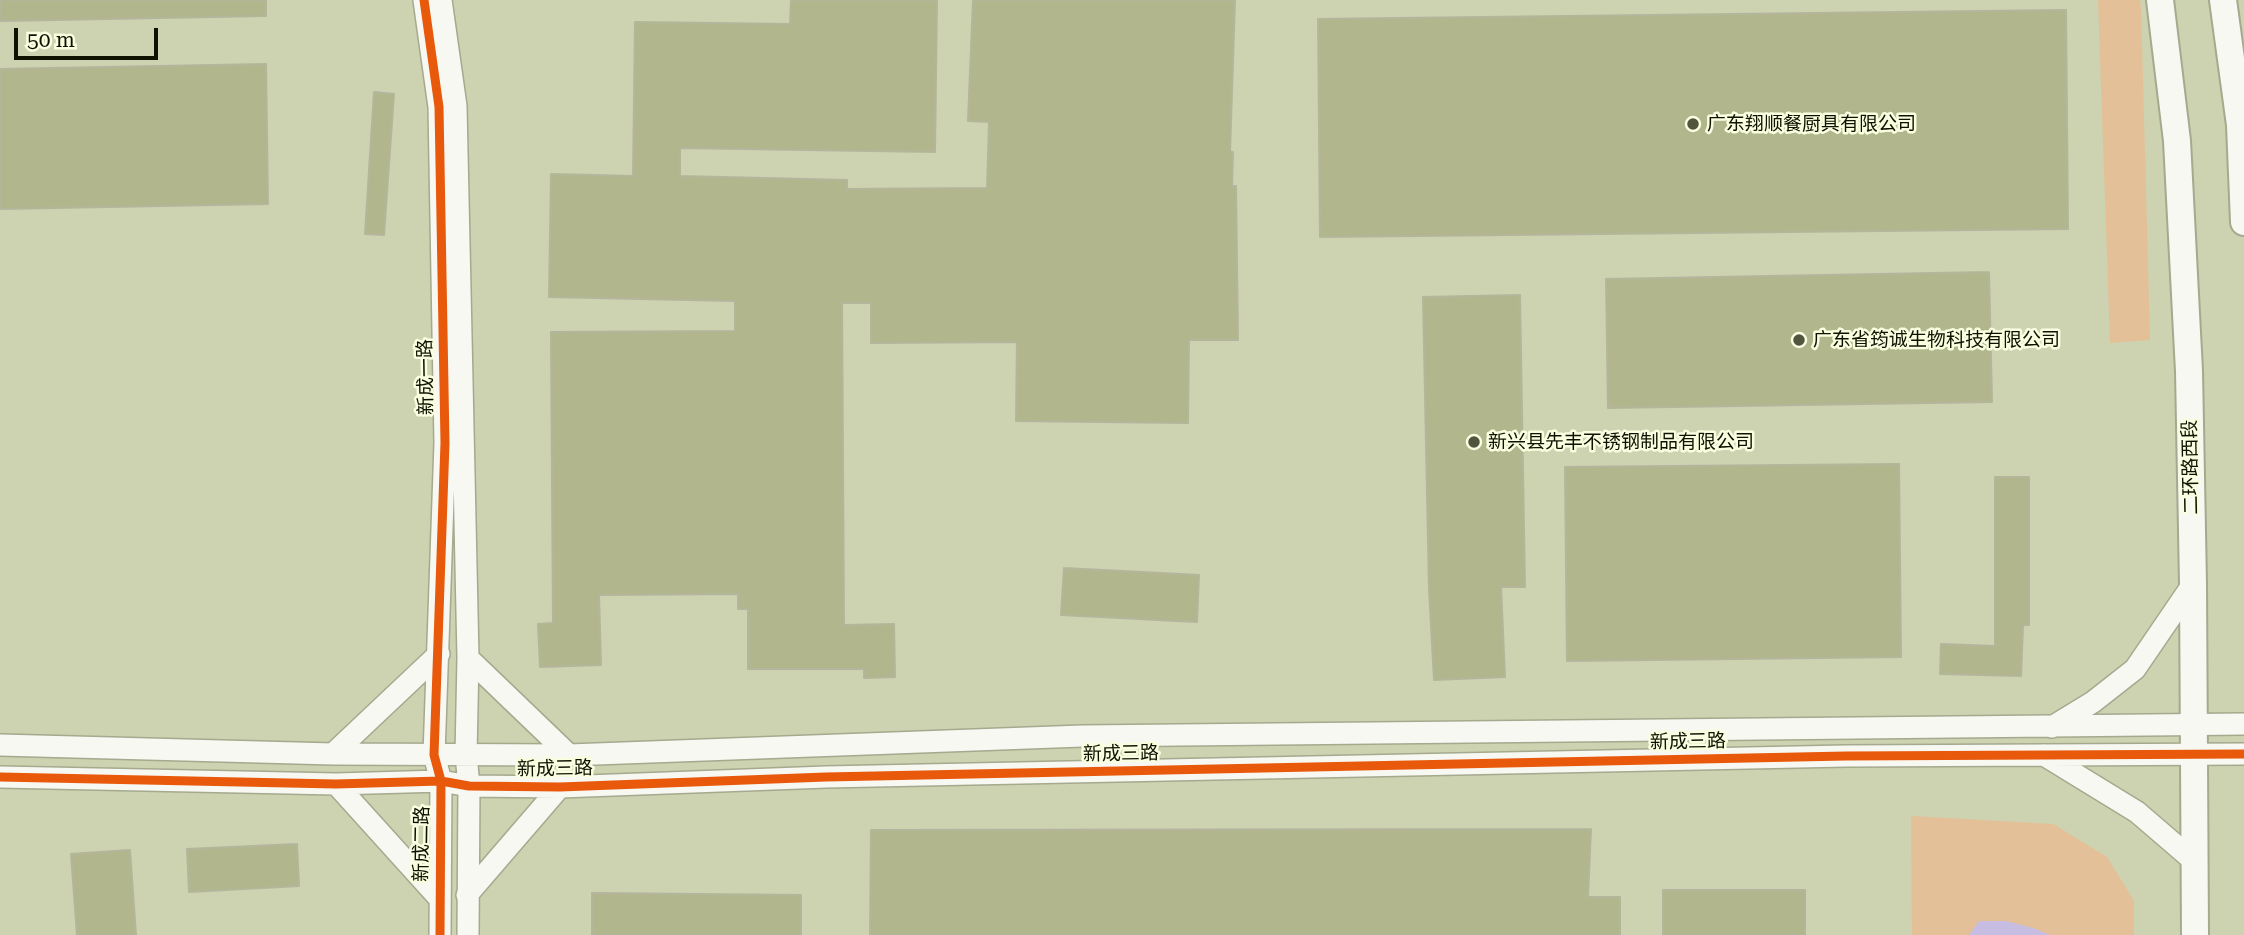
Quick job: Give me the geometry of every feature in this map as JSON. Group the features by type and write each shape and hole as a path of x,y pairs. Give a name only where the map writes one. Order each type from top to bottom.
{"main road":[{"name":"二环路西段","path":"2160,0 2177,141 2189,371 2193,584 2194,935"},
{"path":"2223,0 2240,125 2244,222"}],"street":[{"name":"新成一路","path":"424,0 439,107 445,443 434,755"},
{"name":"新成一路","path":"441,0 456,106 468,658 466,755"},
{"path":"2051,728 2093,702 2135,669 2193,584"},
{"path":"333,754 439,654"},
{"path":"468,658 569,755"},
{"name":"新成三路","path":"0,745 333,754 569,755 1082,736 2244,724"},
{"path":"2042,754 2137,812 2194,861"},
{"name":"新成三路","path":"0,777 336,784 441,781 469,786 560,788 840,777 2042,754 2244,754"},
{"name":"新成二路","path":"434,755 441,781 440,935"},
{"path":"466,755 469,786 468,935"},
{"path":"336,784 439,898"},
{"path":"467,895 560,788"}],"shaded area":[{"path":"2098,0 2140,0 2150,340 2110,343"},
{"path":"1911,816 2053,824 2107,857 2134,901 2134,935 1912,935"},
{"path":"1979,921 2006,921 2050,935 1969,935"}],"building":[{"path":"0,0 266,0 266,16 0,21"},
{"path":"791,0 937,0 935,152 680,148 680,176 847,180 847,189 987,188 989,122 968,121 973,0 1235,0 1230,152 1233,152 1232,186 1236,186 1238,340 1189,340 1188,423 1016,421 1017,342 871,343 871,303 842,303 844,625 894,624 895,677 864,678 864,669 748,669 748,609 738,609 738,594 599,595 601,665 540,667 538,624 553,623 551,332 735,331 735,301 549,297 551,174 633,176 635,22 790,24"},
{"name":"广东翔顺餐厨具有限公司","path":"2066,10 2068,229 1320,237 1318,19"},
{"path":"266,64 268,204 0,209 0,69"},
{"path":"374,92 394,94 384,235 365,234"},
{"name":"广东省筠诚生物科技有限公司","path":"1989,272 1992,402 1608,408 1606,279"},
{"name":"新兴县先丰不锈钢制品有限公司","path":"1520,295 1525,587 1501,587 1505,677 1434,680 1429,589 1423,297"},
{"path":"1899,464 1901,657 1567,661 1565,467"},
{"path":"1995,477 2029,477 2029,625 2023,625 2021,676 1940,674 1941,644 1995,646"},
{"path":"1064,568 1199,575 1197,622 1061,615"},
{"path":"1591,829 1588,897 1620,897 1620,935 870,935 871,830"},
{"path":"297,844 299,886 189,892 187,849"},
{"path":"130,850 136,935 77,935 71,854"},
{"path":"1663,890 1805,890 1805,935 1663,935"},
{"path":"592,893 801,895 801,935 592,935"}],"cycle path":[{"path":"424,0 439,107 445,443 434,755 441,781 440,935"},
{"path":"0,777 336,784 441,781 469,786 560,787 826,777 1846,756 2244,754"}],"place":[{"name":"广东翔顺餐厨具有限公司","path":"1693,124"},
{"name":"广东省筠诚生物科技有限公司","path":"1799,340"},
{"name":"新兴县先丰不锈钢制品有限公司","path":"1474,442"}]}
